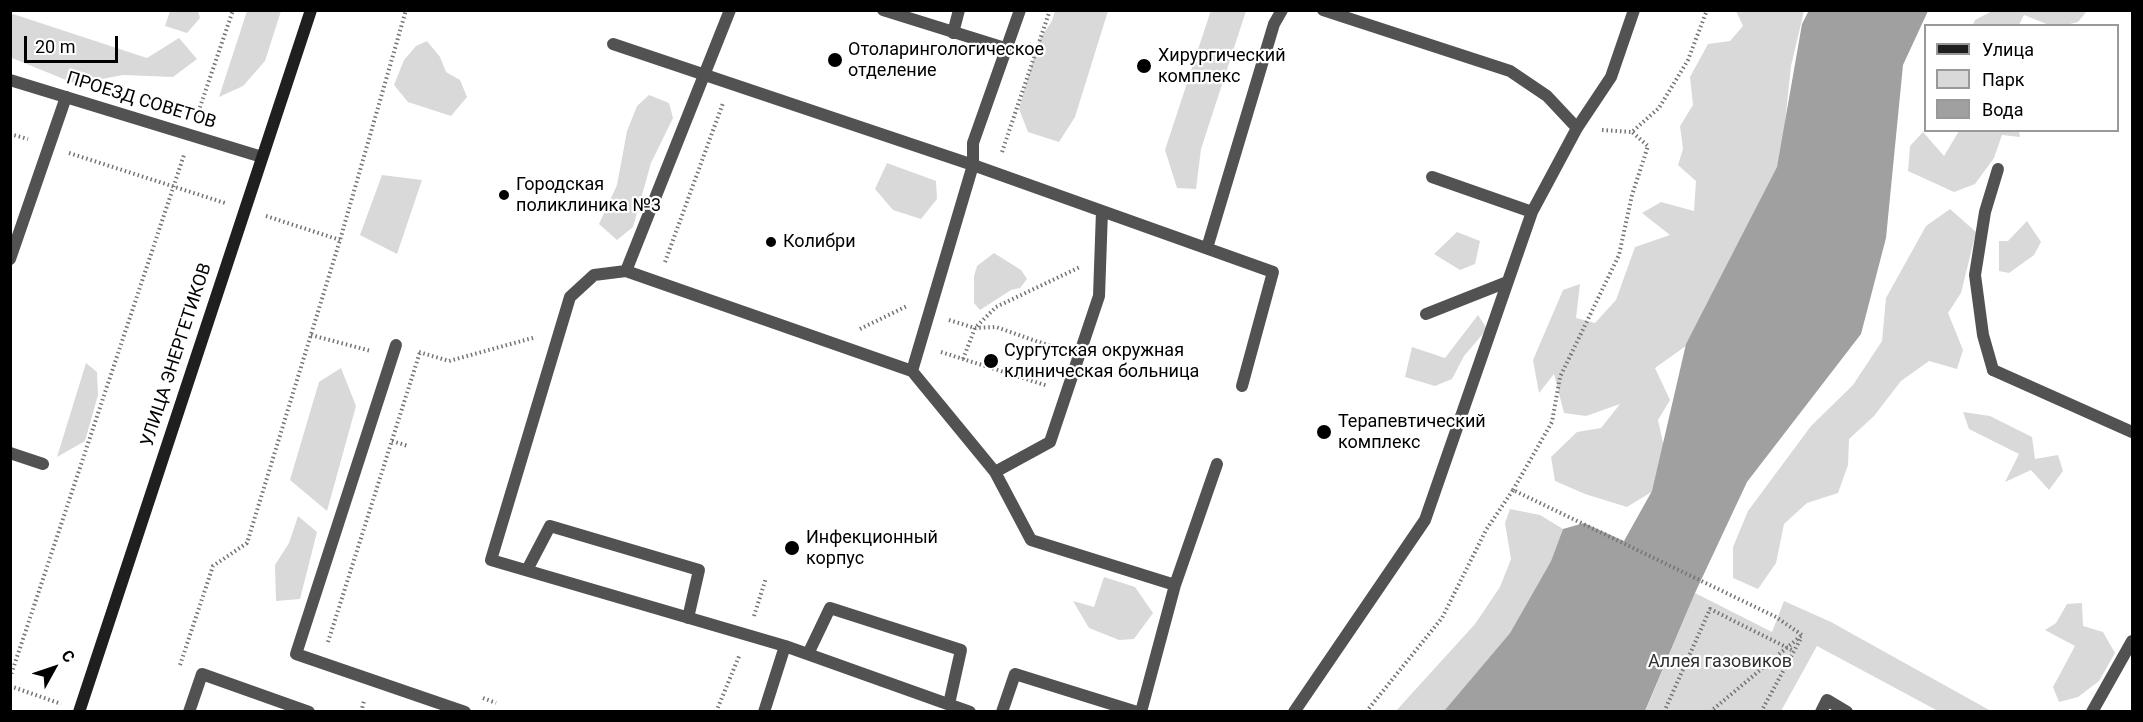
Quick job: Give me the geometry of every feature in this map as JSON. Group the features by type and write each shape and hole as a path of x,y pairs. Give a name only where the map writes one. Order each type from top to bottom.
{"main road":[{"name":"УЛИЦА ЭНЕРГЕТИКОВ","path":"79,711 311,10"}],"street":[{"path":"626,271 730,10"},
{"path":"883,10 1008,49"},
{"path":"953,33 959,10"},
{"path":"912,371 973,165 973,143 1020,10"},
{"path":"1207,248 1274,24 1282,10"},
{"path":"1323,10 1510,71 1547,96 1577,128"},
{"path":"1294,711 1425,520 1532,212 1577,128 1611,77 1634,10"},
{"path":"613,44 704,77 995,172 1274,272 1242,386"},
{"name":"ПРОЕЗД СОВЕТОВ","path":"10,80 262,157"},
{"path":"10,260 66,97"},
{"path":"1998,169 1985,212 1975,275 1983,335 1993,370 2133,432"},
{"path":"1432,177 1532,212"},
{"path":"995,472 1050,442 1100,296 1102,211"},
{"path":"970,711 785,646 491,560 570,297 594,275 626,271 912,371 995,472 1031,540 1175,585"},
{"path":"1426,314 1507,282"},
{"path":"396,345 296,654 465,711"},
{"path":"10,453 43,465"},
{"path":"1141,711 1175,585 1217,464"},
{"path":"526,570 550,526 562,529 699,570 688,618"},
{"path":"808,654 830,608 961,650 949,704"},
{"path":"2092,711 2133,641"},
{"path":"764,711 785,646"},
{"path":"189,711 202,674 309,711"},
{"path":"1002,711 1015,674 1137,711"},
{"path":"1821,711 1827,700 1847,711"}],"path":[{"path":"10,678 233,10"},
{"path":"179,667 213,566 247,543 340,240 406,10"},
{"path":"995,172 1050,10"},
{"path":"1632,132 1659,108 1688,60 1707,10"},
{"path":"662,284 663,268 730,85"},
{"path":"1366,711 1442,618 1486,530 1513,490 1552,422 1560,377 1620,255 1632,195 1648,146 1632,132 1577,128"},
{"path":"10,134 340,240"},
{"path":"963,358 975,328 996,307 1101,257"},
{"path":"853,332 908,306 975,328 996,327 1080,356"},
{"path":"311,335 381,354 396,345 449,361 561,330"},
{"path":"920,346 1067,392"},
{"path":"338,648 328,645 420,352"},
{"path":"392,441 408,446"},
{"path":"1513,490 1776,617 1802,635"},
{"path":"1664,711 1710,609 1794,651"},
{"path":"1710,711 1802,635"},
{"path":"1761,711 1802,635"},
{"path":"10,686 79,711"},
{"path":"475,696 496,703"}],"green space":[{"path":"1211,10 1246,11 1201,149 1196,189 1177,188 1165,150"},
{"path":"2087,10 2078,22 2070,24 2046,24 2024,15 2020,24 1973,24 1975,20 1992,11"},
{"path":"170,11 198,11 200,18 187,33 165,26"},
{"path":"247,11 281,11 265,61 243,86 219,97"},
{"path":"1055,11 1108,11 1075,117 1059,142 1028,132 1019,109 1038,42 1052,21"},
{"path":"1736,11 1804,11 1791,66 1781,160 1759,203 1722,290 1697,338 1655,368 1670,400 1658,420 1665,452 1653,491 1627,507 1585,494 1555,481 1551,457 1577,432 1601,428 1620,404 1586,416 1564,413 1554,374 1539,393 1533,360 1563,290 1580,284 1576,318 1595,323 1616,300 1635,247 1670,235 1642,213 1661,202 1694,211 1696,181 1678,165 1683,149 1680,126 1693,105 1690,77 1708,44 1730,41 1743,26"},
{"path":"10,13 147,58 179,38 197,59 173,77 123,75 76,84 12,58"},
{"path":"427,41 440,57 446,72 460,80 467,97 451,116 408,102 394,85 404,60 416,46"},
{"path":"649,95 669,103 673,118 651,163 633,227 617,240 599,224 617,185 627,131 637,106"},
{"path":"1923,132 1944,156 1958,132 2019,132 2020,137 2002,135 1994,158 1975,184 1954,192 1908,171 1910,146"},
{"path":"887,163 936,181 937,199 921,219 893,210 875,189"},
{"path":"382,175 422,180 397,254 360,235"},
{"path":"1950,209 1976,232 1961,293 1948,313 1963,350 1957,369 1929,361 1901,381 1874,416 1849,439 1848,465 1838,493 1807,503 1784,524 1776,563 1758,589 1733,578 1733,547 1748,511 1811,426 1853,385 1882,341 1886,298 1926,226"},
{"path":"2027,221 2041,242 2034,255 2009,273 1999,271 1999,241 2008,241"},
{"path":"1457,232 1480,241 1475,264 1460,270 1434,254"},
{"path":"994,253 1021,270 1027,279 1020,288 1011,290 980,310 974,303 974,276 977,266"},
{"path":"1478,315 1487,329 1464,356 1452,379 1435,386 1405,377 1412,347 1445,358"},
{"path":"86,363 97,372 98,395 85,441 57,457"},
{"path":"341,368 356,406 327,511 290,480 319,382"},
{"path":"1963,412 1990,416 2032,437 2035,459 2058,455 2063,471 2049,490 2031,470 2005,482 2019,454 1969,429"},
{"path":"1510,509 1540,515 1563,529 1551,561 1510,633 1444,711 1395,712 1475,624 1500,587 1511,559 1505,523"},
{"path":"298,516 317,532 300,599 276,601 275,565 289,543"},
{"path":"1104,577 1135,587 1153,613 1134,639 1119,640 1089,628 1073,601 1094,607"},
{"name":"Аллея газовиков","path":"1695,593 1772,632 1784,601 1831,622 1991,711 1938,711 1817,646 1781,711 1645,712"},
{"path":"2082,603 2083,626 2103,632 2115,653 2099,681 2078,697 2059,702 2053,687 2075,646 2045,630 2056,623 2067,604"}],"water":[{"path":"1809,10 1928,11 1903,65 1886,238 1861,334 1747,482 1695,593 1645,711 1444,711 1510,633 1551,561 1563,529 1584,523 1624,541 1652,491 1686,344 1777,167 1802,24"}],"place":[{"name":"Отоларингологическое отделение","path":"835,60"},
{"name":"Хирургический комплекс","path":"1144,66"},
{"name":"Городская поликлиника №3","path":"504,195"},
{"name":"Колибри","path":"771,242"},
{"name":"Сургутская окружная клиническая больница","path":"991,361"},
{"name":"Терапевтический комплекс","path":"1324,432"},
{"name":"Инфекционный корпус","path":"792,548"}]}
